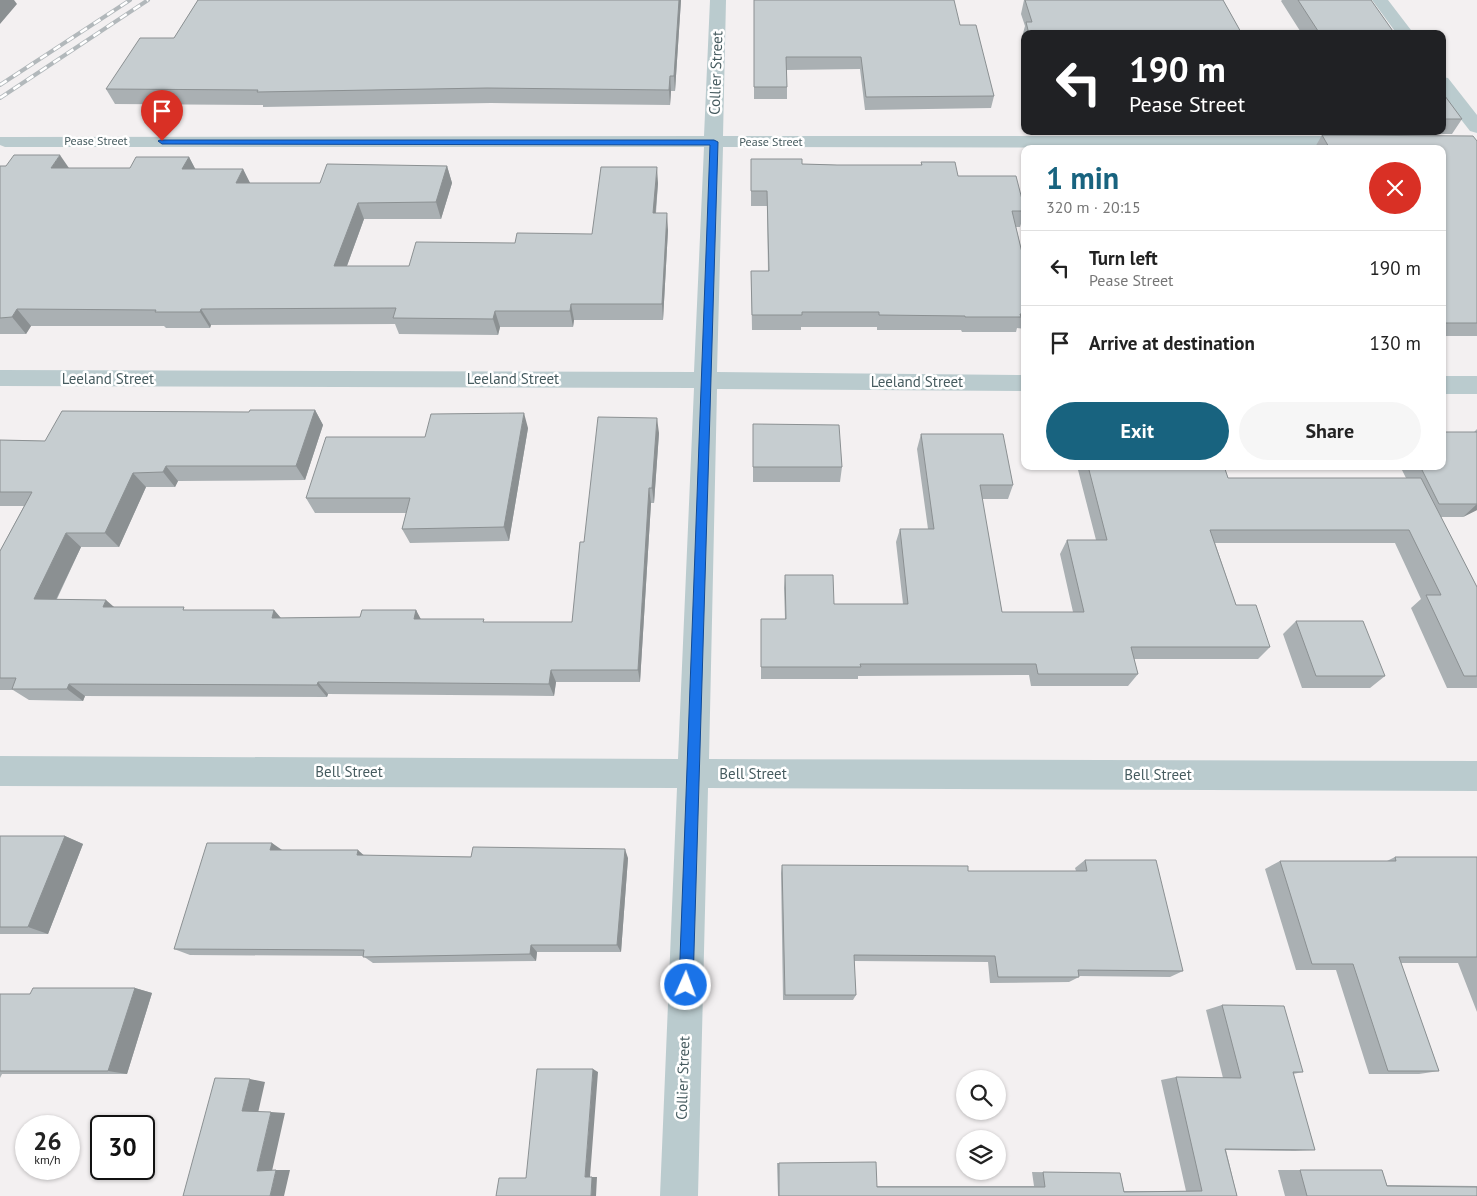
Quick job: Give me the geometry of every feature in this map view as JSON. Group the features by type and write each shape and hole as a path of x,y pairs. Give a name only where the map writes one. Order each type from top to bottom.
{"street":[{"name":"Collier Street","path":"679,1196 718,0"},
{"path":"1380,0 1403,30"},
{"path":"1446,89 1474,137"},
{"name":"Pease Street","path":"5,141 1378,142"},
{"name":"Leeland Street","path":"0,378 1021,383"},
{"path":"1446,385 1477,385"},
{"name":"Bell Street","path":"0,771 1477,776"}],"building":[{"path":"198,0 679,0 674,76 670,76 669,90 487,88 257,92 258,90 106,89 140,38 174,38"},
{"path":"754,0 954,0 960,25 976,25 994,96 866,97 861,57 786,57 787,87 754,87"},
{"path":"1025,0 1223,0 1240,30 1028,30 1026,22 1032,22"},
{"path":"1298,0 1371,0 1392,30 1317,30"},
{"path":"1446,97 1462,119 1446,119"},
{"path":"1322,135 1473,136 1477,141 1477,323 1446,323 1446,145 1328,145"},
{"path":"14,155 60,155 51,168 130,168 136,157 189,157 182,169 243,169 236,183 320,183 327,164 447,166 436,202 358,203 334,266 409,266 416,242 515,243 517,233 592,234 601,167 657,167 653,213 667,213 662,304 571,304 570,311 495,311 493,319 393,318 396,308 201,309 200,312 17,309 12,317 0,318 0,166 6,166"},
{"path":"751,159 802,159 802,164 837,165 922,165 921,162 955,162 958,176 1016,176 1021,195 1021,211 1012,211 1021,248 1021,317 879,315 879,312 802,312 802,315 752,315 751,271 769,271 767,191 751,191"},
{"path":"250,410 315,410 296,466 166,466 163,472 133,473 105,533 66,533 34,599 106,600 103,607 184,607 183,610 274,610 272,618 360,617 362,610 416,610 414,619 484,619 483,622 572,622 580,542 584,542 598,417 657,418 652,488 649,488 638,670 551,670 549,684 318,682 317,685 69,684 67,689 12,689 16,678 0,678 0,551 32,492 0,492 0,440 45,441 62,411 249,412"},
{"path":"524,413 504,527 402,529 410,498 306,498 326,437 425,437 431,414"},
{"path":"753,424 839,425 842,467 753,467"},
{"path":"1446,432 1477,432 1477,504 1439,504 1422,470 1446,470"},
{"path":"921,434 1003,434 1013,485 980,485 1002,612 1084,612 1067,540 1107,540 1089,470 1225,470 1228,478 1421,478 1477,587 1477,676 1464,676 1426,595 1441,595 1409,530 1210,530 1236,605 1256,605 1270,647 1131,647 1138,674 1038,674 1036,664 860,664 861,667 761,667 761,619 786,619 785,575 833,575 834,604 908,604 900,529 934,529"},
{"path":"1296,621 1363,621 1385,676 1316,676"},
{"path":"0,836 65,836 28,927 0,927"},
{"path":"207,843 272,843 270,850 358,850 357,855 471,857 473,847 625,849 617,945 531,945 530,954 363,957 364,950 174,949"},
{"path":"1395,857 1477,857 1477,957 1399,957 1439,1071 1388,1071 1353,964 1312,964 1280,861 1396,861"},
{"path":"1085,860 1156,860 1183,971 1078,970 1079,977 998,977 995,956 854,955 856,995 785,995 782,865 968,866 968,871 1087,871"},
{"path":"33,988 135,988 108,1071 0,1071 0,994 30,994"},
{"path":"1222,1005 1284,1006 1303,1072 1293,1072 1315,1150 1225,1149 1237,1196 779,1196 779,1163 876,1162 877,1187 1045,1187 1043,1172 1120,1173 1124,1192 1202,1191 1176,1077 1241,1078"},
{"path":"537,1069 593,1069 585,1177 592,1177 591,1196 496,1196 499,1178 526,1178"},
{"path":"215,1078 250,1079 242,1111 271,1112 257,1171 276,1170 270,1196 183,1196"},
{"path":"1300,1170 1382,1170 1387,1186 1477,1187 1477,1196 1307,1196"}],"railway":[{"path":"0,85 130,0"},
{"path":"0,98 148,0"}],"route":[{"path":"162,141 714,142 686,985"}]}
